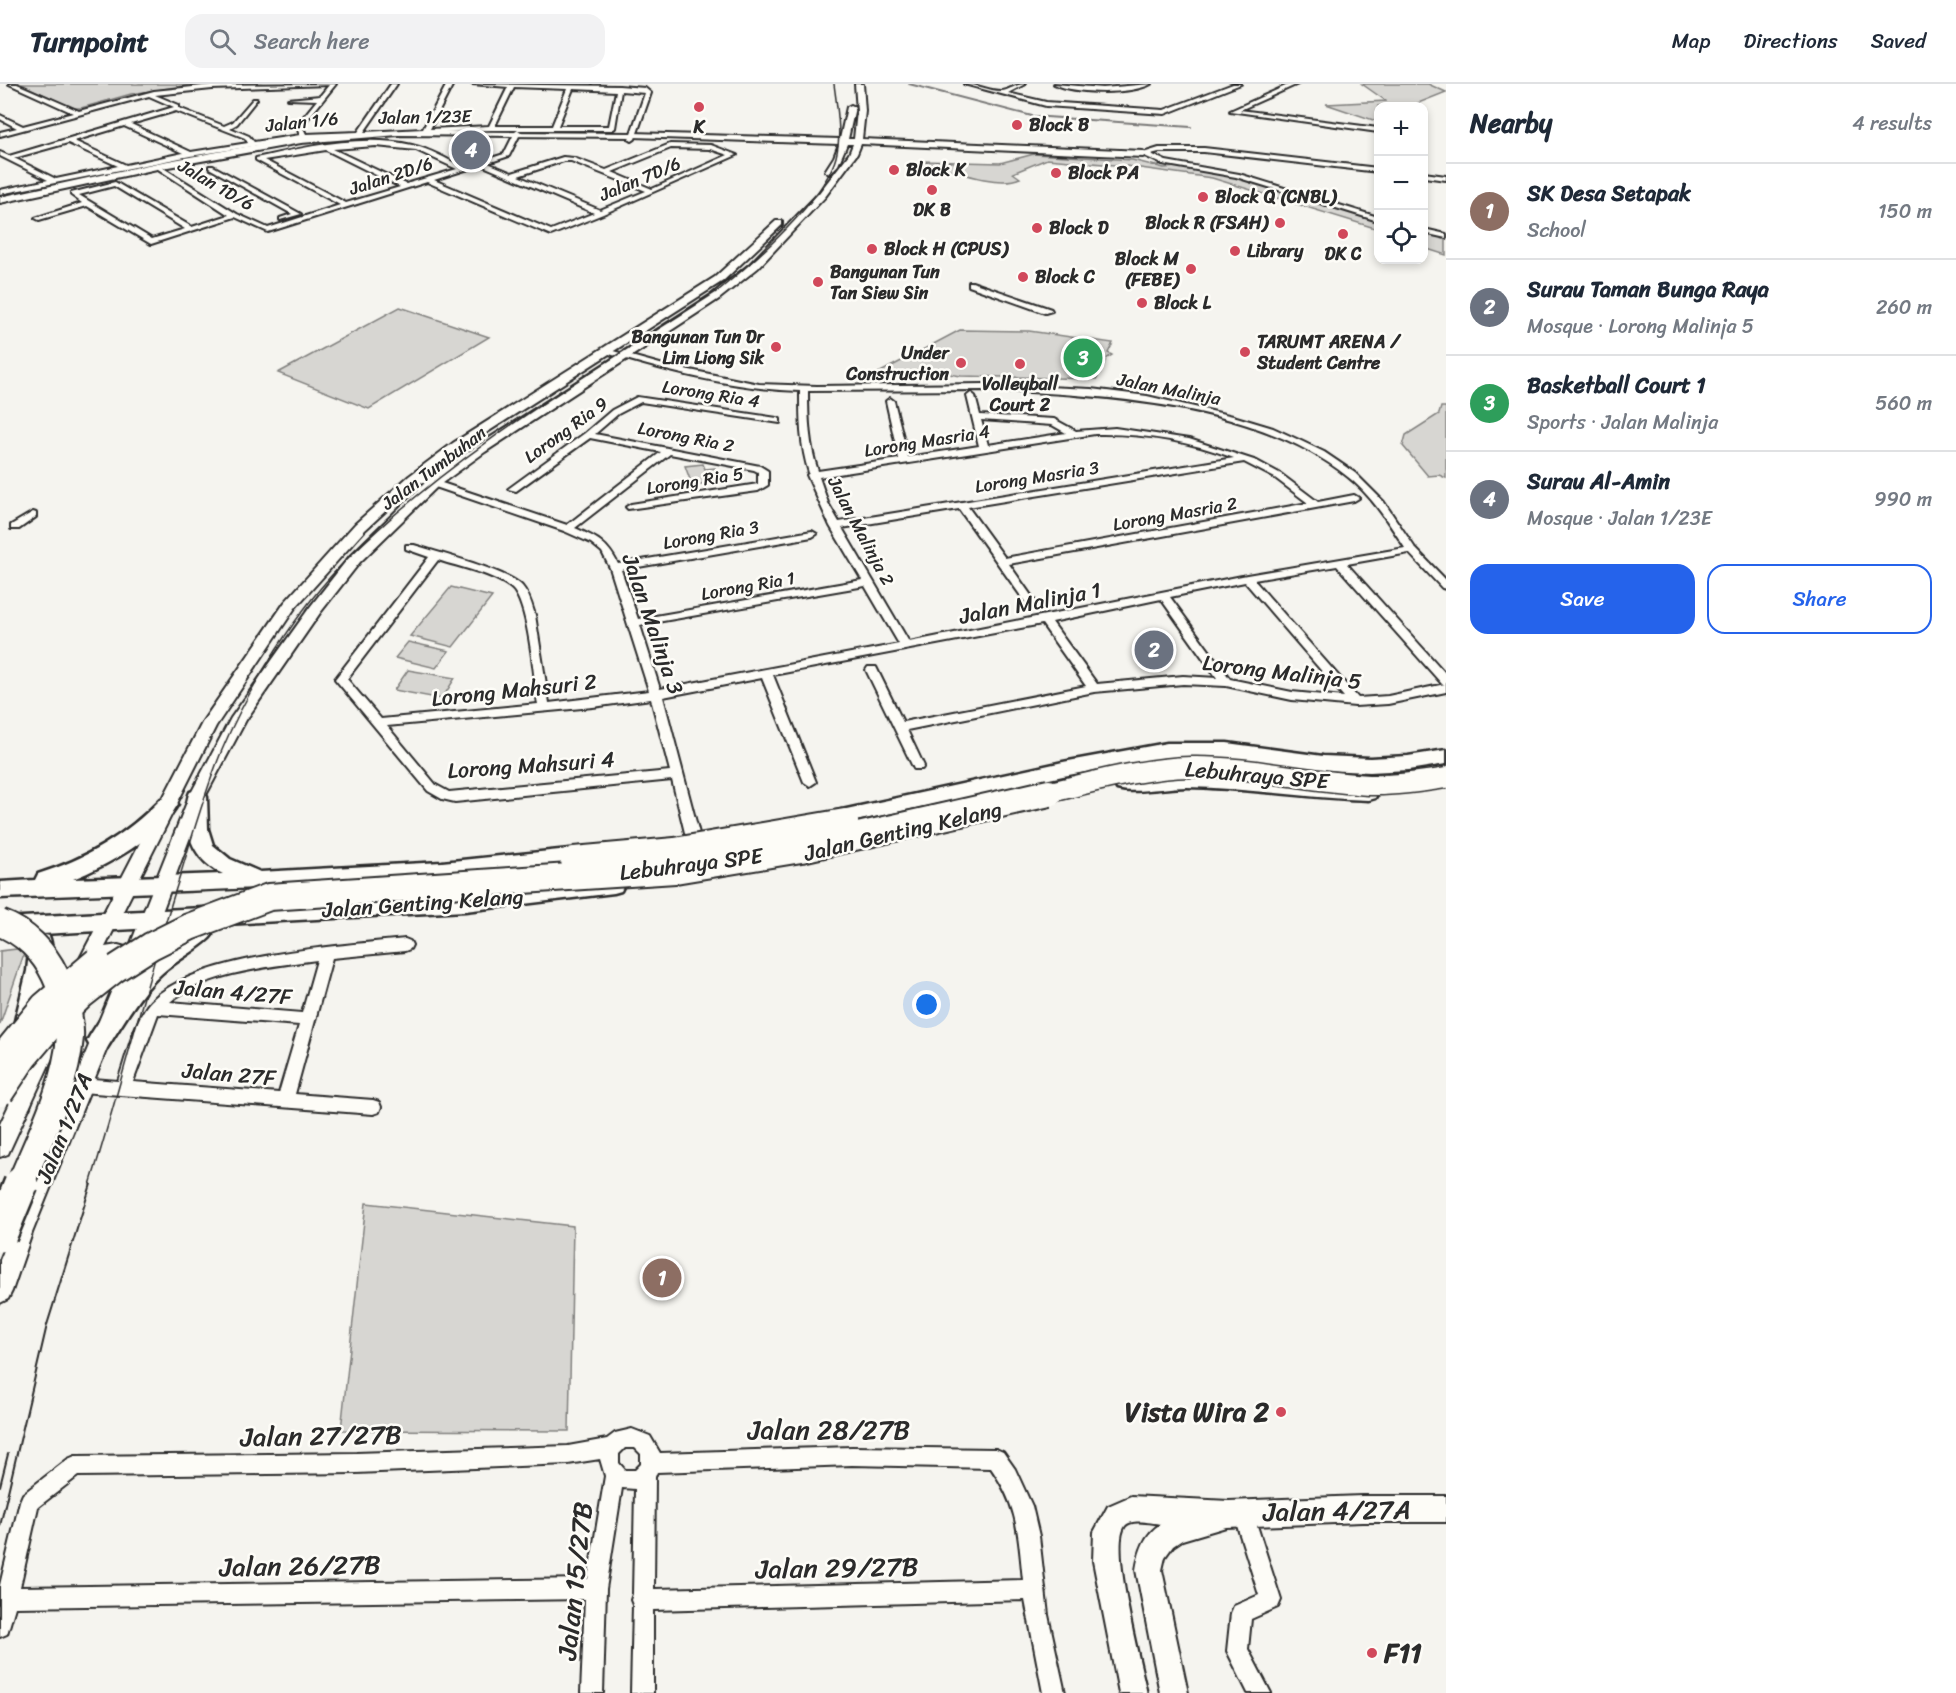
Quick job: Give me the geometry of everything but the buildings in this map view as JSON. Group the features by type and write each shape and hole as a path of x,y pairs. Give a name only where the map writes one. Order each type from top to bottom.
{"highway":[{"name":"Lebuhraya SPE","path":"0,1060 17,1036 58,992 94,963 136,935 193,905 249,887 407,876 687,849 878,816 1138,756 1219,755 1317,766 1363,768 1404,768 1446,759"},
{"name":"Lebuhraya SPE","path":"10,1097 44,1033 81,995 111,970 186,926 226,909 269,897 675,870 801,849 1148,770 1191,767 1240,769 1369,784 1417,783 1446,778"},
{"path":"0,925 13,928 46,956 65,995 70,1036 59,1088 0,1235"}],"main road":[{"path":"816,184 835,164 842,144 852,105 850,84"},
{"path":"855,148 862,106 859,84"},
{"path":"799,141 828,137 845,130"},
{"path":"858,133 880,146 1145,154"},
{"name":"Jalan 1/23E","path":"0,200 160,169 336,143 517,135 799,141 842,144 855,148 880,146"},
{"name":"Jalan 1/23E","path":"632,137 811,146 842,144"},
{"path":"811,146 829,151 835,164"},
{"name":"Jalan Tumbuhan","path":"163,883 197,797 224,742 270,672 315,610 364,550 433,483 456,466 715,297 754,266 822,195 855,148"},
{"name":"Jalan 1/23E","path":"0,205 160,169"},
{"name":"Jalan Tumbuhan","path":"126,885 191,757 236,684 290,605 366,520 415,477 457,446 719,279 807,194"},
{"path":"634,334 629,341 634,345 650,340"},
{"path":"589,363 607,362 606,369"},
{"path":"427,469 430,474 434,475 456,466"},
{"path":"366,520 387,509 392,509 397,516"},
{"path":"336,554 340,560 345,561 364,550"},
{"name":"Jalan Genting Kelang","path":"6,890 270,881 552,860 747,835 819,822 1140,754 1194,748 1354,765 1398,764 1446,759"},
{"path":"1219,750 1203,756 1202,766 1207,772 1225,781"},
{"name":"Jalan Genting Kelang","path":"0,925 27,926 465,903 684,877 833,848 1079,791 1153,780 1184,778 1352,793 1392,792 1446,785"},
{"path":"197,797 197,835 210,856 232,870 270,881"},
{"path":"6,890 64,874 105,857 136,835 168,804"},
{"name":"Jalan 1/27A","path":"0,1291 21,1233 150,920 163,883"},
{"path":"10,1097 84,970 126,885"},
{"path":"99,1041 137,984 158,960 207,932 264,914"},
{"path":"0,1147 10,1097 19,1074 26,1022 38,971 41,942 27,926"},
{"path":"84,970 102,955 116,952 124,954 130,967"},
{"name":"Jalan 4/27A","path":"1133,1693 1106,1561 1107,1533 1117,1515 1131,1509 1236,1514 1446,1509"},
{"name":"Jalan 4/27A","path":"1174,1693 1149,1570 1150,1555 1163,1535 1236,1514"}],"street":[{"path":"12,84 78,112"},
{"path":"0,135 149,94 212,87 327,84"},
{"path":"304,136 299,127 333,84"},
{"path":"361,132 394,84"},
{"path":"426,130 450,84"},
{"path":"475,84 645,90 648,93 632,137"},
{"path":"967,84 1046,104 1165,111 1238,84"},
{"path":"1002,93 1022,84"},
{"path":"1057,84 1136,89 1148,84"},
{"path":"1295,84 1233,111 1374,129"},
{"path":"491,128 512,85"},
{"path":"554,128 571,87"},
{"name":"Jalan 1/6","path":"0,192 190,154 304,136 491,128 612,128 619,88"},
{"path":"149,94 177,106 176,109"},
{"path":"291,99 321,98"},
{"path":"225,128 235,123 255,100"},
{"path":"9,158 176,109 247,137 251,143"},
{"path":"0,117 23,128"},
{"path":"125,124 190,154"},
{"name":"Jalan 2D/6","path":"261,229 276,229 507,155 517,135"},
{"path":"69,141 125,167"},
{"path":"346,206 258,159 326,148 395,145 412,147 463,169"},
{"name":"Jalan 7D/6","path":"428,180 548,232 558,231 734,155 711,147 670,146 607,172"},
{"path":"326,148 406,187"},
{"path":"1145,154 1159,150 1204,150 1374,170"},
{"path":"0,154 55,181"},
{"path":"1145,154 1164,163 1252,180 1374,218"},
{"path":"514,175 568,158 652,191"},
{"path":"482,163 600,213"},
{"path":"212,167 298,214 278,221"},
{"name":"Jalan 1D/6","path":"160,169 261,229"},
{"path":"1428,169 1446,171"},
{"path":"1428,175 1446,177"},
{"path":"191,229 115,184 73,194 151,242 235,215"},
{"path":"39,218 89,204"},
{"path":"1428,232 1446,236"},
{"path":"972,284 1048,311"},
{"name":"Jalan Malinja","path":"609,351 717,380 759,387 804,389 985,387 1091,392 1147,399 1230,418 1270,430 1321,454 1352,475 1381,504 1411,550 1446,586"},
{"name":"Jalan Malinja 2","path":"804,389 804,428 812,475 835,526 906,647"},
{"path":"971,396 984,449"},
{"name":"Lorong Ria 4","path":"640,399 777,421"},
{"name":"Lorong Ria 9","path":"513,489 588,435 615,412 640,399"},
{"path":"890,401 904,462"},
{"path":"976,417 1054,422 1074,434"},
{"name":"Lorong Masria 4","path":"812,475 1074,434 1121,429 1188,443 1244,460 1273,472 1316,505"},
{"name":"Lorong Ria 2","path":"588,435 759,468 763,471 763,485"},
{"path":"568,529 668,451"},
{"name":"Lorong Masria 3","path":"835,526 1244,460"},
{"name":"Jalan Malinja 3","path":"415,477 568,529 603,546 615,568 656,694 694,841"},
{"name":"Lorong Ria 5","path":"631,507 758,488 763,485"},
{"name":"Lorong Masria 2","path":"1002,562 1354,498"},
{"path":"962,506 1032,604"},
{"path":"15,527 33,515"},
{"name":"Lorong Ria 3","path":"615,568 812,534"},
{"path":"410,547 502,578 514,584 520,591 530,622 544,708"},
{"name":"Jalan Malinja 1","path":"656,694 1045,620 1246,578 1411,550"},
{"name":"Lorong Mahsuri 4","path":"435,556 342,679 432,788 446,796 678,775"},
{"path":"1339,562 1446,681"},
{"path":"1246,578 1355,702"},
{"name":"Lorong Ria 1","path":"634,623 868,582"},
{"path":"1163,595 1226,682"},
{"path":"1045,620 1095,688"},
{"path":"872,670 918,766"},
{"path":"766,672 810,782"},
{"name":"Lorong Malinja 5","path":"900,727 1095,688 1183,680 1226,682 1292,696 1355,702 1374,702 1446,688"},
{"name":"Lorong Mahsuri 2","path":"376,723 544,708 656,694"},
{"path":"124,1087 154,1007 172,990 213,973 326,954 405,945"},
{"path":"285,1101 326,954"},
{"name":"Jalan 4/27F","path":"154,1007 309,1020"},
{"name":"Jalan 27F","path":"81,1085 373,1107"},
{"path":"642,1693 642,1600 652,1462 642,1441 632,1437 621,1439 612,1462 630,1481 638,1479 652,1462"},
{"name":"Jalan 27/27B","path":"6,1598 30,1501 75,1466 356,1463 568,1455 612,1462"},
{"name":"Jalan 28/27B","path":"652,1462 852,1456 996,1459 1019,1493 1027,1516 1034,1590"},
{"name":"Jalan 15/27B","path":"592,1693 596,1589 612,1462"},
{"path":"1236,1514 1271,1600 1241,1613 1237,1651 1260,1693"},
{"name":"Jalan 26/27B","path":"6,1598 596,1589"},
{"path":"1034,1590 1054,1693"},
{"name":"Jalan 29/27B","path":"642,1600 1034,1590"},
{"path":"0,1627 6,1598"}],"shaded area":[{"path":"21,84 195,84 131,94 81,108 73,108"},
{"path":"1362,84 1428,84 1446,92 1421,102 1374,102 1374,120 1326,104 1386,101"},
{"path":"1034,154 1132,160 1164,168 1177,167 1237,177 1374,220 1374,228 1212,178 1126,166 1047,159 1013,173 1020,178 998,181 970,176 920,161 1000,163"},
{"path":"1428,234 1446,239 1446,255 1428,249"},
{"path":"400,307 489,337 369,409 278,373"},
{"path":"960,330 1029,331 1113,343 1108,353 1112,355 1106,359 1097,379 961,376 943,373 873,376"},
{"path":"1441,407 1446,407 1446,478 1439,475 1428,476 1403,446 1406,435 1439,414"},
{"path":"703,464 705,469 715,468 721,482 692,485 685,466"},
{"path":"451,587 492,597 453,647 410,636"},
{"path":"408,642 449,651 436,668 395,658"},
{"path":"408,670 455,678 442,699 394,690"},
{"path":"26,948 0,1024 0,951"},
{"path":"366,1203 573,1226 569,1431 341,1430"}],"waterway":[{"path":"909,84 1032,116 1191,127"}],"tram line":[{"path":"90,1185 168,914 210,781 233,726 276,649 329,578 389,520 433,483 526,415 719,290 786,229 818,192 836,157 839,130 834,84"},
{"path":"0,1526 47,1325 91,1184"},
{"path":"0,1486 8,1454"}],"place":[{"name":"K","path":"699,107"},
{"name":"Block B","path":"1017,125"},
{"name":"Surau Al-Amin","path":"471,150"},
{"name":"Block K","path":"894,170"},
{"name":"Block PA","path":"1056,173"},
{"name":"DK B","path":"932,190"},
{"name":"Block Q (CNBL)","path":"1203,197"},
{"name":"Block R (FSAH)","path":"1280,223"},
{"name":"Block D","path":"1037,228"},
{"name":"DK C","path":"1343,234"},
{"name":"Block H (CPUS)","path":"872,249"},
{"name":"Library","path":"1235,251"},
{"name":"Block M (FEBE)","path":"1191,269"},
{"name":"Block C","path":"1023,277"},
{"name":"Bangunan Tun Tan Siew Sin","path":"818,282"},
{"name":"Block L","path":"1142,303"},
{"name":"Bangunan Tun Dr Lim Liong Sik","path":"776,347"},
{"name":"TARUMT ARENA / Student Centre","path":"1245,352"},
{"name":"Basketball Court 1","path":"1083,358"},
{"name":"Under Construction","path":"961,363"},
{"name":"Volleyball Court 2","path":"1020,364"},
{"name":"Surau Taman Bunga Raya","path":"1154,650"},
{"name":"SK Desa Setapak","path":"662,1278"},
{"name":"Vista Wira 2","path":"1281,1412"},
{"name":"F11","path":"1372,1653"}]}
